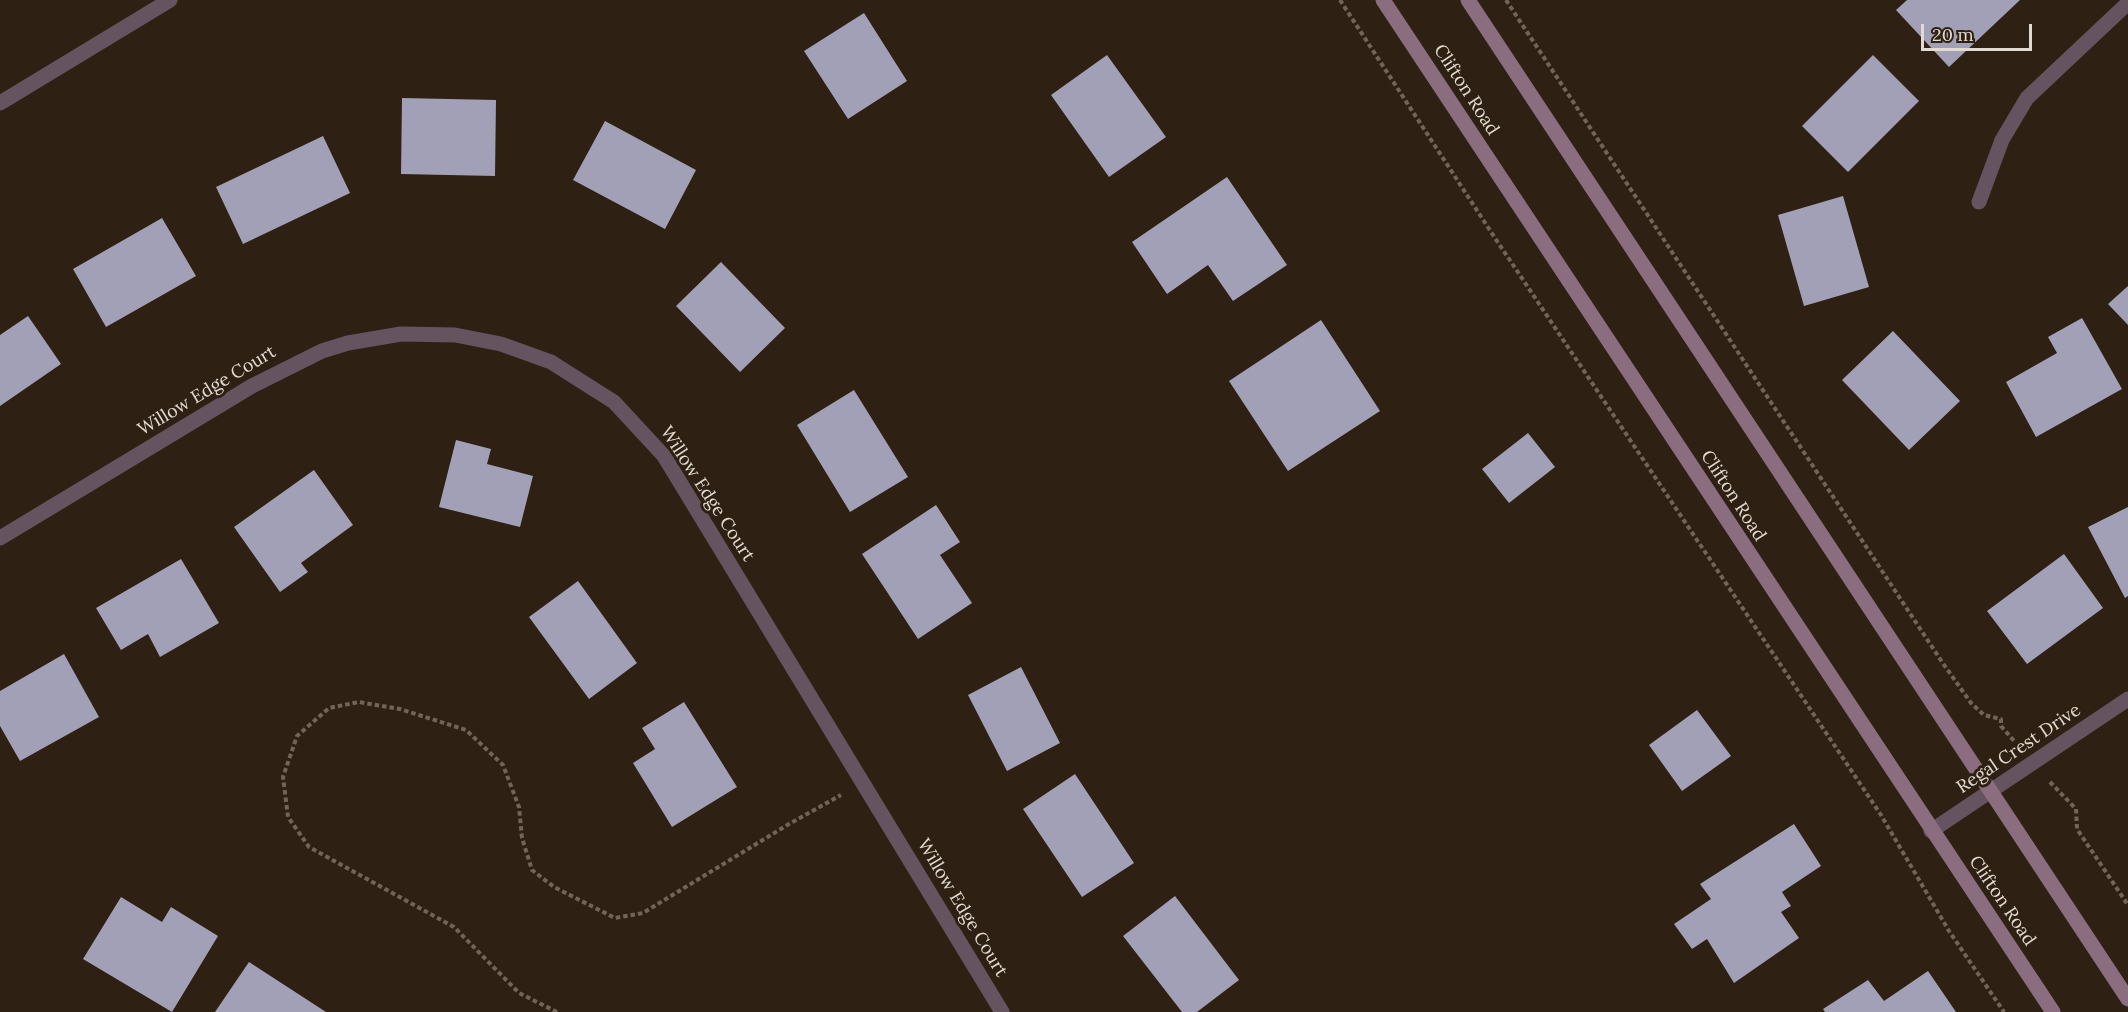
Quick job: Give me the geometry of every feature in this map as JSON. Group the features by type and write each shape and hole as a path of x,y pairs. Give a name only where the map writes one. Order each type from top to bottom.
{"main road":[{"name":"Clifton Road","path":"1383,0 1931,831 2053,1012"},
{"path":"1468,0 1722,381 2128,999"}],"street":[{"path":"0,103 170,0"},
{"path":"1979,202 2002,140 2027,98 2128,3"},
{"name":"Willow Edge Court","path":"0,538 252,386 322,351 348,343 401,334 455,335 501,344 552,362 614,402 664,456 1002,1012"},
{"name":"Regal Crest Drive","path":"1931,831 2128,699"}],"path":[{"path":"1340,0 1881,815 1950,931 2004,1012"},
{"path":"1506,0 1942,662 1971,703 1984,715 2001,719 2001,726 2076,809 2077,829 2128,905"},
{"path":"557,1012 519,993 454,927 309,847 288,817 283,777 297,736 329,708 359,702 400,709 466,730 503,765 519,807 522,837 532,870 554,887 615,918 643,913 789,824 863,784"}],"building":[{"path":"1907,0 2020,0 1949,67 1896,10"},
{"path":"864,13 907,81 848,119 804,51"},
{"path":"1107,55 1166,137 1109,177 1051,95"},
{"path":"1873,55 1919,101 1848,172 1802,126"},
{"path":"402,98 496,100 495,176 401,174"},
{"path":"605,121 696,170 665,229 573,180"},
{"path":"323,136 350,193 243,244 216,187"},
{"path":"1227,177 1287,265 1233,301 1208,265 1167,294 1132,242"},
{"path":"1843,196 1869,287 1804,306 1778,215"},
{"path":"162,218 196,276 106,327 73,269"},
{"path":"721,262 785,328 740,372 676,306"},
{"path":"2128,286 2128,325 2108,304"},
{"path":"28,316 61,364 0,406 0,335"},
{"path":"2082,318 2122,389 2036,437 2006,382 2057,353 2048,337"},
{"path":"1321,320 1380,411 1288,471 1229,381"},
{"path":"1893,331 1960,401 1909,450 1842,380"},
{"path":"854,390 908,477 850,512 797,425"},
{"path":"1528,433 1555,467 1509,503 1482,469"},
{"path":"456,440 491,449 487,464 533,476 520,527 439,507"},
{"path":"314,470 353,525 301,563 308,572 280,592 234,527"},
{"path":"936,505 960,542 940,555 972,603 918,639 862,554"},
{"path":"2128,507 2128,596 2125,598 2088,527"},
{"path":"2064,554 2103,608 2027,664 1987,611"},
{"path":"181,559 219,623 160,657 148,634 121,650 96,608"},
{"path":"578,581 637,663 589,699 529,617"},
{"path":"64,654 99,717 20,761 0,726 0,691"},
{"path":"1021,667 1060,743 1007,771 968,695"},
{"path":"684,702 737,787 672,827 633,763 655,749 642,728"},
{"path":"1697,710 1731,756 1682,791 1649,745"},
{"path":"1075,774 1134,863 1082,897 1023,809"},
{"path":"1794,824 1821,866 1782,892 1791,906 1781,912 1799,938 1734,983 1707,939 1692,949 1674,924 1711,899 1700,884"},
{"path":"1175,896 1239,980 1197,1012 1182,1012 1123,936"},
{"path":"121,897 162,922 171,907 218,936 172,1012 83,959"},
{"path":"249,962 326,1012 215,1012"},
{"path":"1928,971 1956,1012 1825,1012 1823,1009 1868,980 1884,1001"}]}
